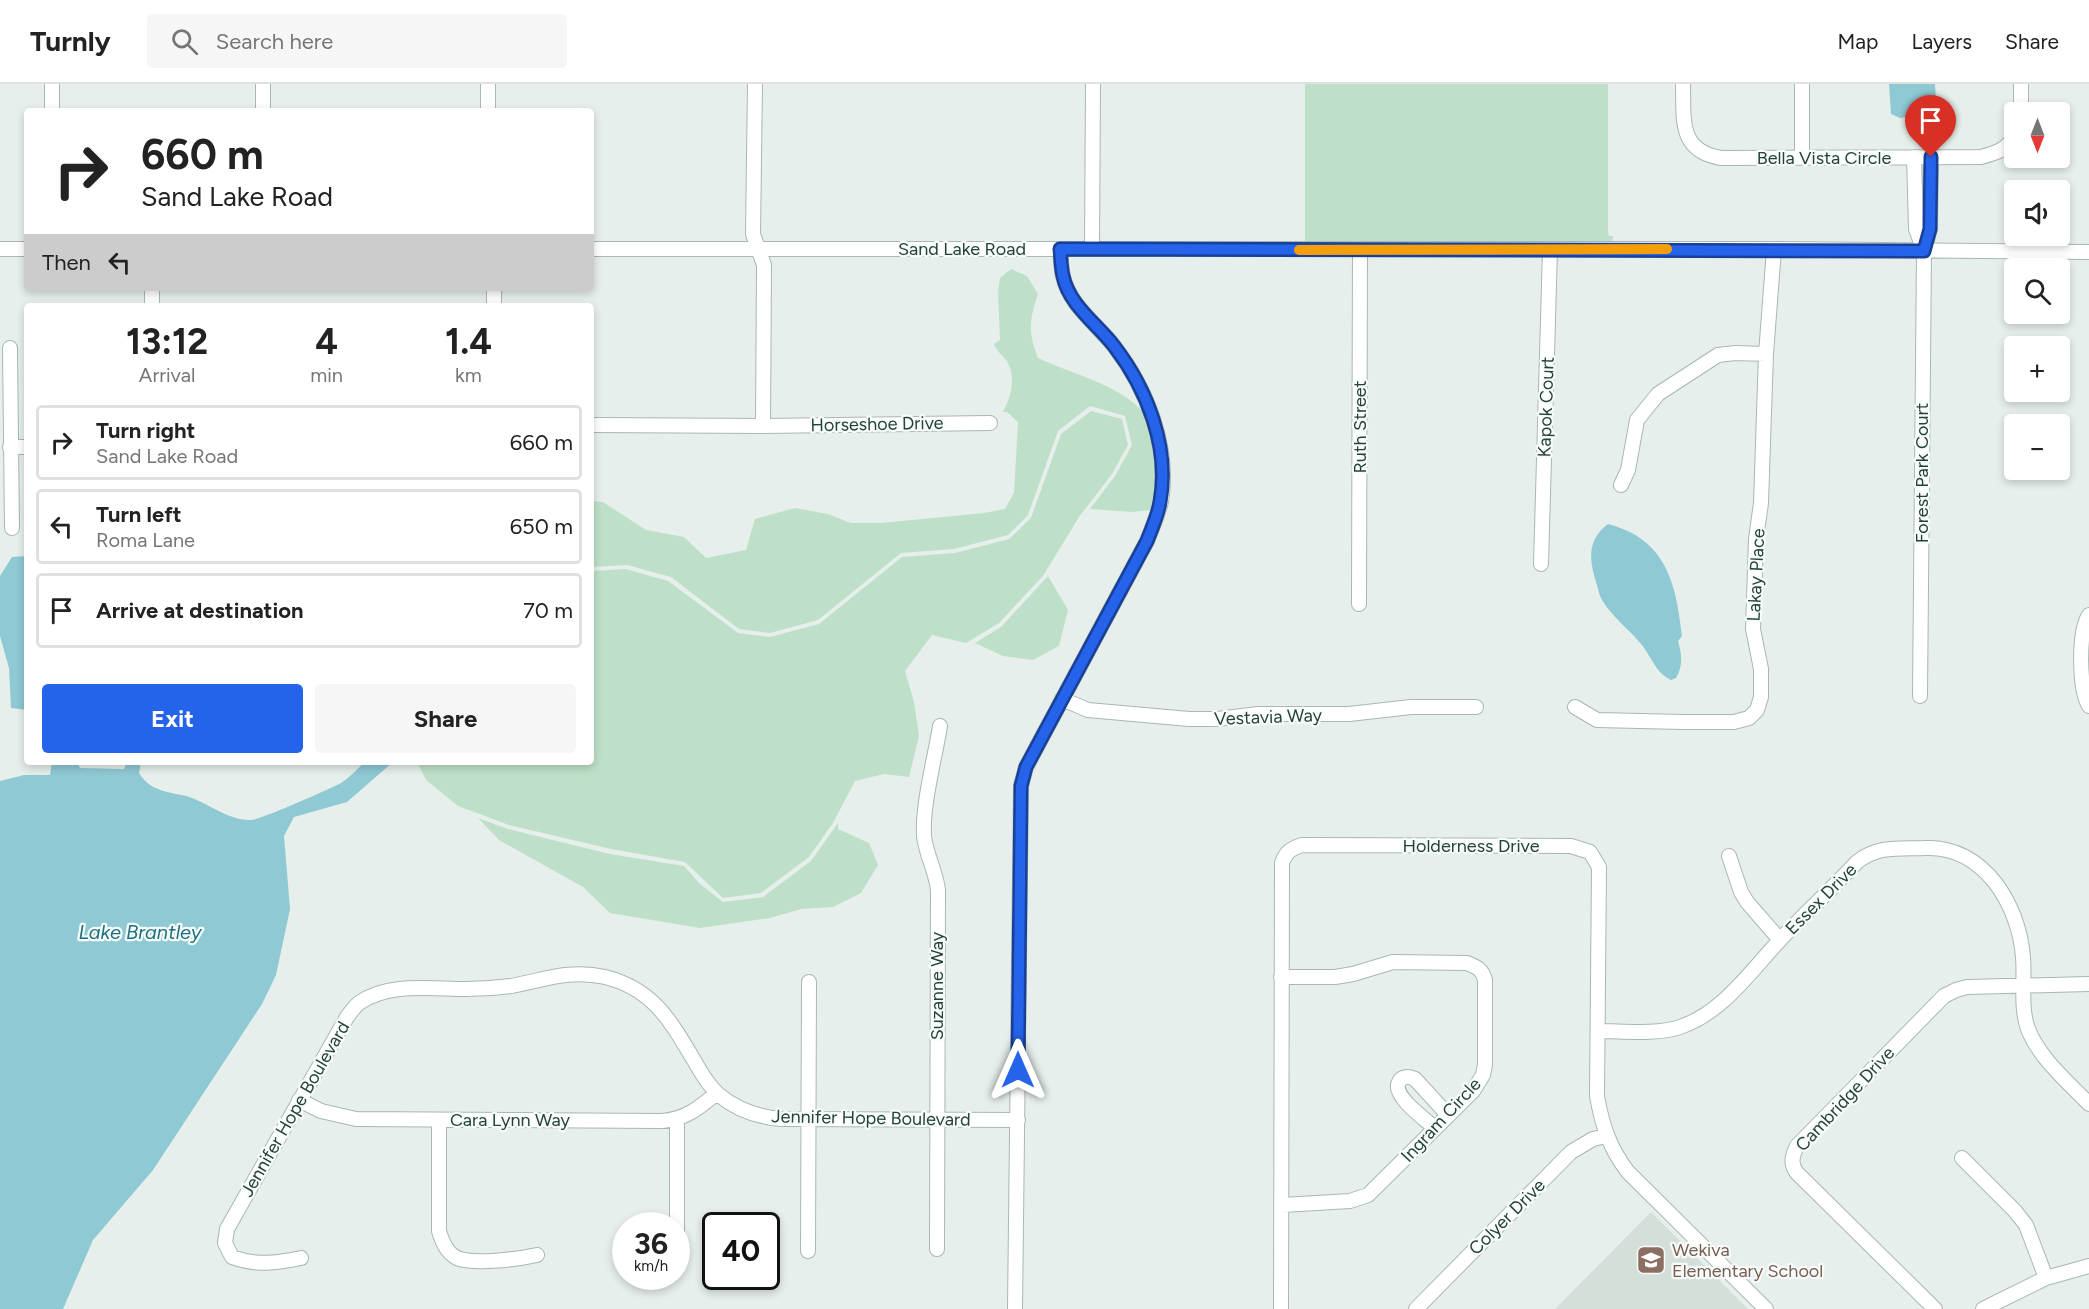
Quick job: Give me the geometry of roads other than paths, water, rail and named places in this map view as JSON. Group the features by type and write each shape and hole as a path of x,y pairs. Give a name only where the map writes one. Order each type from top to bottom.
{"street":[{"path":"52,84 52,108"},
{"path":"263,84 263,108"},
{"path":"488,84 488,108"},
{"path":"755,84 753,234 764,265 763,426"},
{"path":"1092,249 1093,84"},
{"name":"Bella Vista Circle","path":"1683,84 1684,124 1687,137 1695,148 1707,156 1721,158 1982,157 1998,153 2004,148"},
{"path":"1802,84 1802,158"},
{"path":"2021,84 2021,102"},
{"path":"1914,157 1916,229 1924,251"},
{"path":"1924,251 1930,229 1931,157"},
{"path":"1915,196 1930,196"},
{"path":"0,249 24,249"},
{"name":"Sand Lake Road","path":"594,249 1774,249 2089,252"},
{"path":"1015,1309 1021,786 1026,767 1147,541 1160,502 1162,466 1157,430 1147,403 1124,360 1068,292 1063,277 1060,249"},
{"name":"Kapok Court","path":"1541,564 1550,249"},
{"name":"Lakay Place","path":"1575,707 1597,720 1683,722 1734,722 1749,718 1757,710 1761,697 1761,669 1753,629 1756,539 1761,503 1766,354 1774,249"},
{"name":"Ruth Street","path":"1359,604 1360,250"},
{"name":"Forest Park Court","path":"1920,696 1924,251"},
{"path":"10,348 12,528"},
{"path":"1621,485 1628,470 1637,420 1658,394 1718,355 1766,354"},
{"name":"Horseshoe Drive","path":"594,425 763,426 990,423"},
{"path":"10,447 24,447"},
{"path":"2089,615 2082,635 2082,690 2089,706"},
{"name":"Vestavia Way","path":"1062,699 1088,710 1189,719 1218,719 1258,714 1349,714 1411,707 1476,707"},
{"name":"Suzanne Way","path":"937,1249 938,890 924,838 924,821 940,726"},
{"name":"Holderness Drive","path":"1281,1309 1282,863 1285,854 1291,848 1302,845 1577,847 1590,852 1599,867 1597,1096 1606,1136 1628,1172 1766,1309"},
{"name":"Essex Drive","path":"1598,1031 1670,1030 1691,1022 1707,1013 1736,988 1780,940 1868,853 1882,849 1934,848 1958,854 1977,865 1996,883 2007,899 2015,918 2023,955 2025,1016 2028,1030 2048,1060 2089,1104"},
{"path":"1729,856 1741,892 1747,902 1780,940"},
{"name":"Ingram Circle","path":"1281,977 1335,977 1393,962 1467,963 1478,967 1485,980 1485,1064 1483,1075 1473,1091 1368,1195 1350,1201 1283,1205"},
{"name":"Jennifer Hope Boulevard","path":"301,1258 276,1263 246,1262 232,1257 225,1243 227,1229 347,1017 358,1004 385,991 488,989 560,974 606,977 651,999 666,1015 702,1075 717,1094 747,1112 762,1117 808,1120 1018,1120"},
{"path":"808,1251 809,982"},
{"name":"Cambridge Drive","path":"1935,1309 1797,1173 1793,1168 1793,1153 1797,1146 1944,996 1967,987 2089,984"},
{"path":"1435,1128 1401,1097 1397,1088 1402,1078 1415,1079 1448,1115"},
{"path":"677,1212 677,1120 699,1108 717,1094"},
{"name":"Cara Lynn Way","path":"299,1100 321,1111 356,1119 677,1120"},
{"path":"439,1120 439,1231 442,1242 457,1258 468,1260 515,1260 537,1255"},
{"name":"Colyer Drive","path":"1416,1309 1571,1152 1593,1139 1606,1136"},
{"path":"1962,1158 2026,1225 2046,1278"},
{"path":"1983,1309 2046,1278 2089,1266"}],"water":[{"path":"1889,84 1935,84 1936,100 1931,113 1900,118 1891,114"},
{"path":"1608,524 1628,531 1643,540 1655,552 1671,581 1682,636 1678,641 1681,660 1676,678 1671,680 1662,673 1642,645 1601,598 1591,558 1596,537"},
{"path":"24,556 24,710 11,708 9,668 0,636 0,576 12,557"},
{"name":"Lake Brantley","path":"52,765 124,769 126,765 140,765 139,773 148,784 154,787 194,799 234,818 251,820 281,810 341,783 362,765 390,765 347,802 294,817 284,836 290,909 276,975 262,1004 153,1170 93,1240 63,1309 0,1309 0,781 24,775 50,775"}],"place":[{"name":"Wekiva Elementary School","path":"1651,1260"}]}
